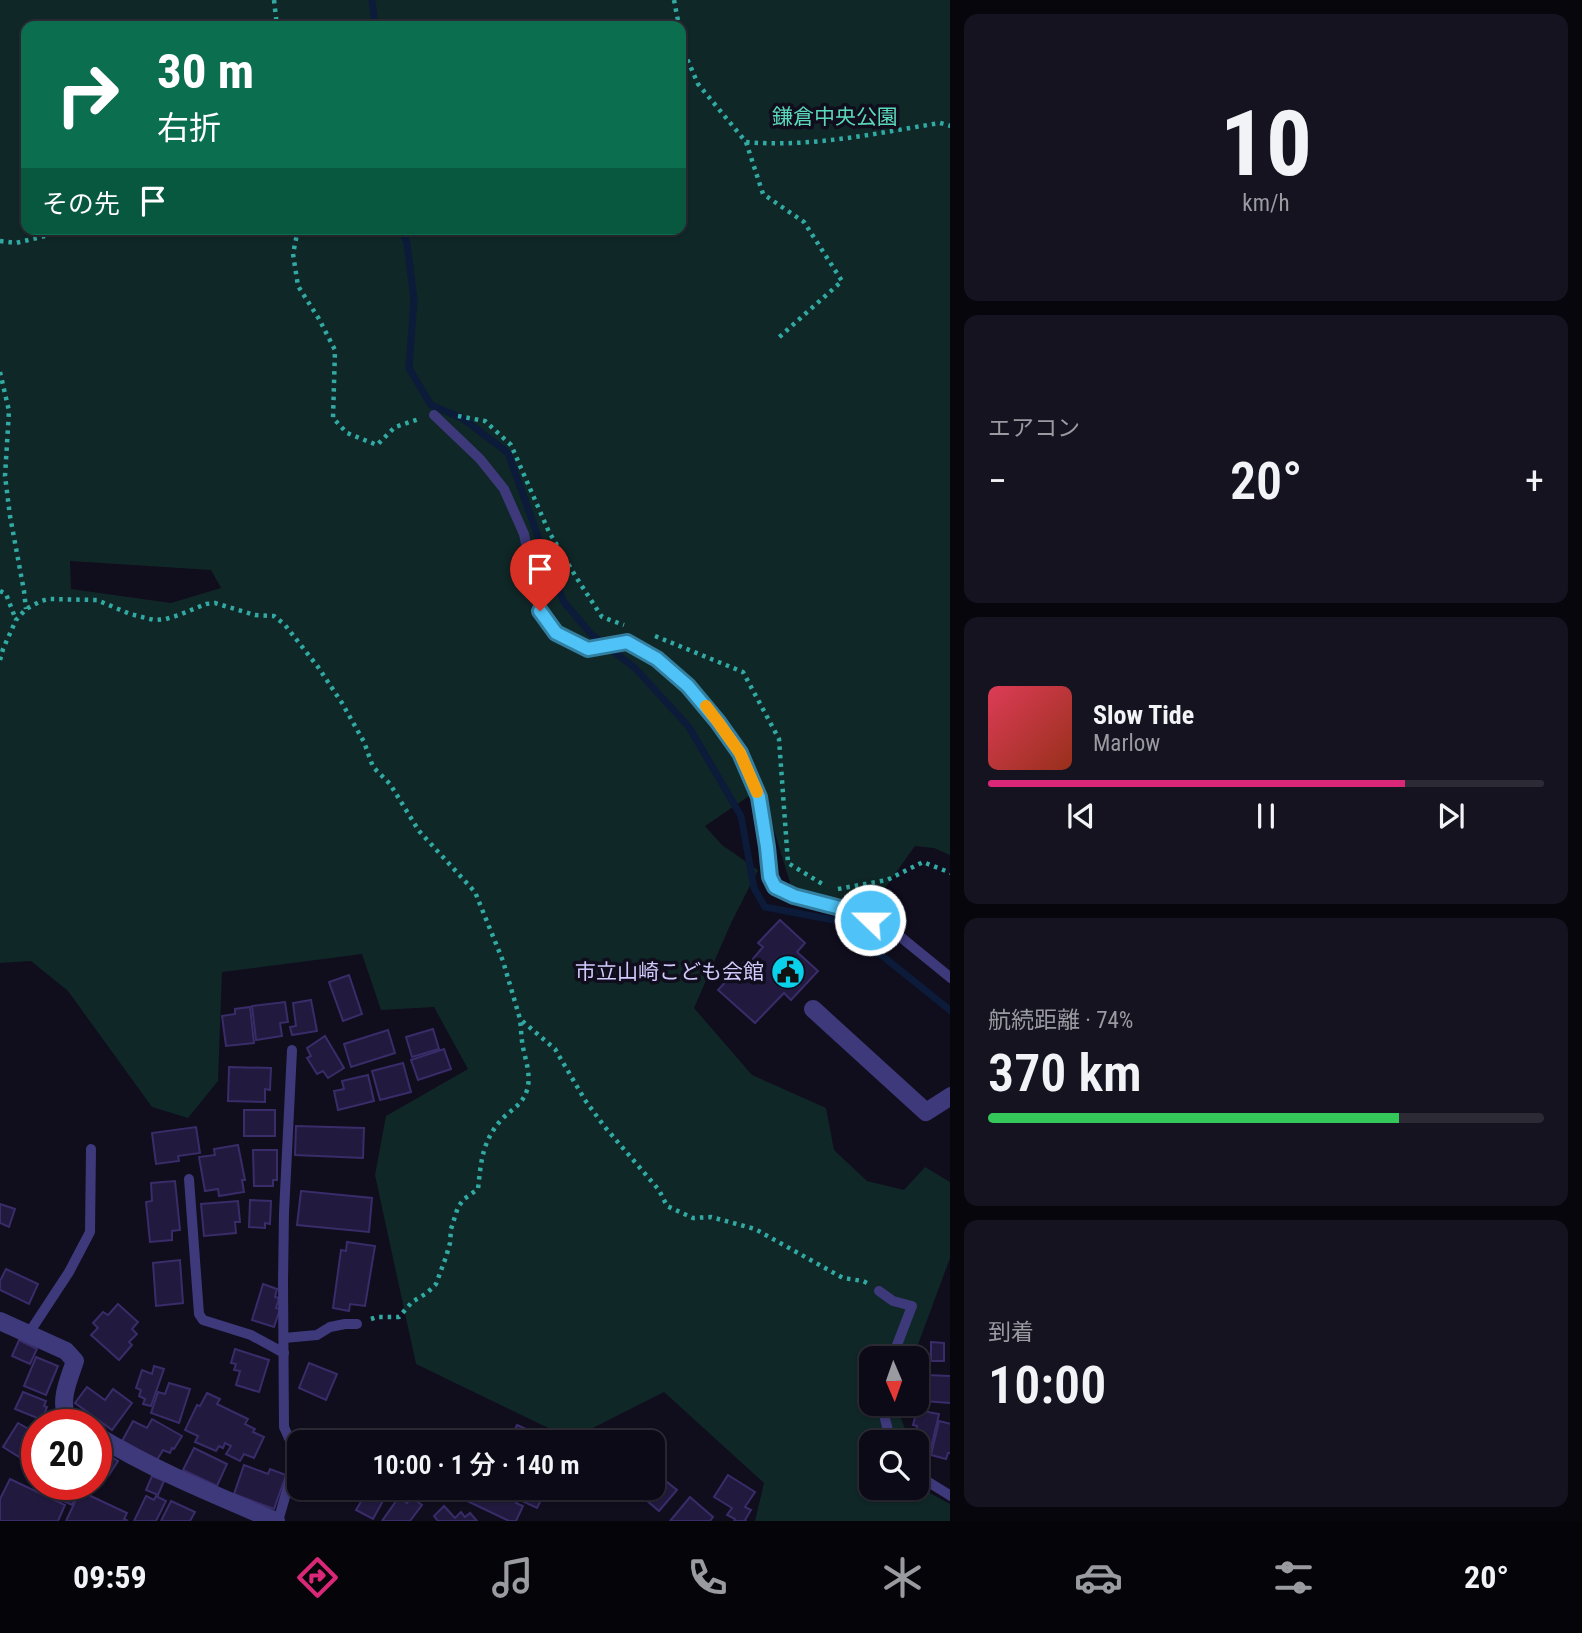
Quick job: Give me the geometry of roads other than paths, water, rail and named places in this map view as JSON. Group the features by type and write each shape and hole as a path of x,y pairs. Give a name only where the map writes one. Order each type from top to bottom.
{"street":[{"path":"813,1009 926,1112 950,1096"},
{"path":"0,1321 66,1351 75,1361 63,1409"},
{"path":"112,1445 188,1483 277,1521"}],"lane":[{"path":"434,415 480,459 504,489 524,534 540,611 556,633 588,649 627,642 657,659 688,686 718,722 740,753 759,797 770,877 775,887 794,896 848,910 892,930 950,978"},
{"path":"287,1433 284,1427 284,1213 292,1050"},
{"path":"29,1333 69,1272 90,1232 91,1149"},
{"path":"189,1179 199,1314 204,1320 251,1335 284,1353"},
{"path":"879,1291 893,1301 912,1306 897,1346"},
{"path":"284,1338 317,1335 330,1327 357,1324"},
{"path":"929,1484 950,1496"},
{"path":"277,1521 287,1490"}],"waterway":[{"path":"372,0 374,21"},
{"path":"404,235 414,299 409,368 431,405 462,418 508,453 564,602 591,634 635,668 689,727 741,816 754,888 765,907 839,921 950,1010"}],"place":[{"name":"市立山崎こども会館","path":"788,972"}],"park label":[{"name":"鎌倉中央公園","path":"835,117"}]}
